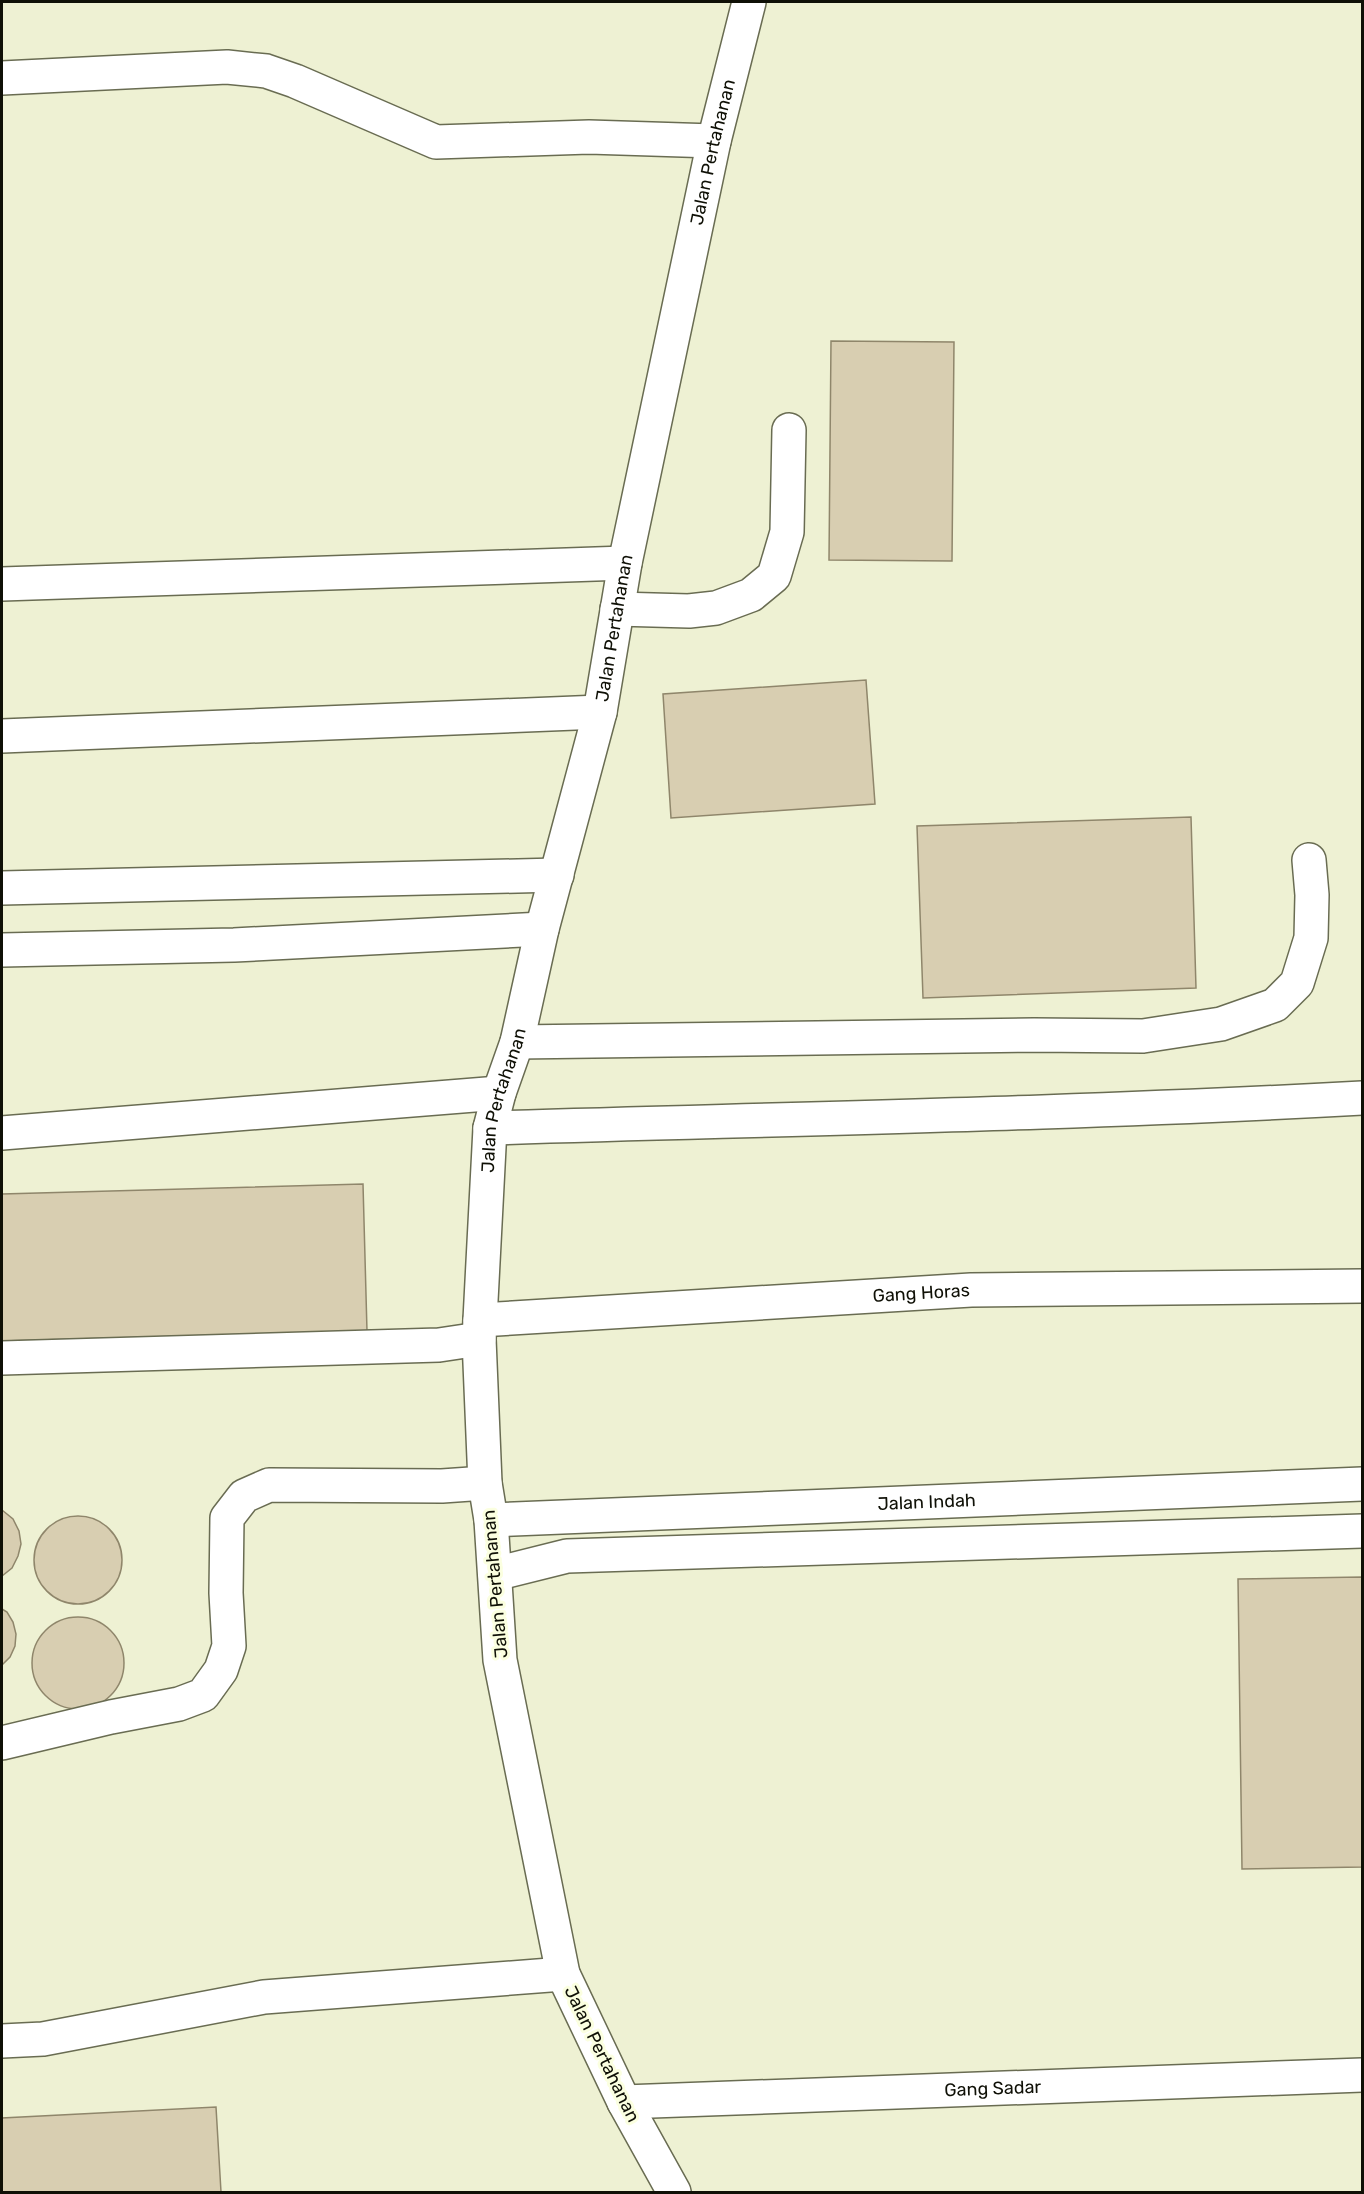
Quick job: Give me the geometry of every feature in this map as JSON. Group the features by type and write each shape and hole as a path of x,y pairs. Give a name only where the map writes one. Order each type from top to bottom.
{"street":[{"name":"Jalan Pertahanan","path":"674,2193 624,2102 563,1974 500,1660 491,1520 485,1483 480,1330 490,1128 499,1093 517,1042 542,929 600,712 625,563 714,141 749,2"},
{"path":"2,78 227,67 266,71 295,81 436,142 589,138 714,141"},
{"path":"617,609 689,612 716,608 751,596 774,576 788,532 789,430"},
{"path":"2,584 625,563"},
{"path":"2,736 600,712"},
{"path":"517,1042 1034,1035 1143,1036 1221,1024 1275,1005 1297,983 1311,938 1312,895 1309,860"},
{"path":"2,888 557,875"},
{"path":"2,950 234,945 542,929"},
{"path":"2,1133 499,1093"},
{"path":"490,1128 1052,1110 1166,1109 1362,1098"},
{"name":"Gang Horas","path":"2,1358 439,1345 480,1330 971,1290 1362,1286"},
{"path":"2,1743 111,1717 179,1704 203,1695 220,1670 229,1646 226,1593 227,1518 244,1496 269,1485 442,1486 485,1483"},
{"name":"Jalan Indah","path":"491,1520 1362,1484"},
{"path":"495,1574 567,1556 1362,1531"},
{"path":"2,2042 43,2039 264,1997 563,1974"},
{"name":"Gang Sadar","path":"624,2102 1362,2075"}],"building":[{"path":"831,341 954,342 952,561 829,560"},
{"path":"866,680 875,804 671,818 663,694"},
{"path":"1191,817 1196,988 923,998 917,826"},
{"path":"363,1184 367,1331 2,1341 2,1194"},
{"path":"2,1510 13,1519 19,1531 21,1544 12,1568 2,1576"},
{"path":"78,1516 103,1523 115,1535 122,1560 115,1585 103,1597 78,1604 53,1597 41,1585 34,1560 41,1535 53,1523"},
{"path":"1362,1577 1362,1867 1242,1869 1238,1579"},
{"path":"2,1609 7,1612 13,1622 16,1634 15,1646 10,1657 2,1665"},
{"path":"78,1617 95,1621 110,1631 120,1646 124,1663 120,1680 110,1695 95,1705 78,1709 61,1705 46,1695 36,1680 32,1663 36,1646 46,1631 61,1621"},
{"path":"216,2107 221,2192 2,2192 2,2118"}]}
